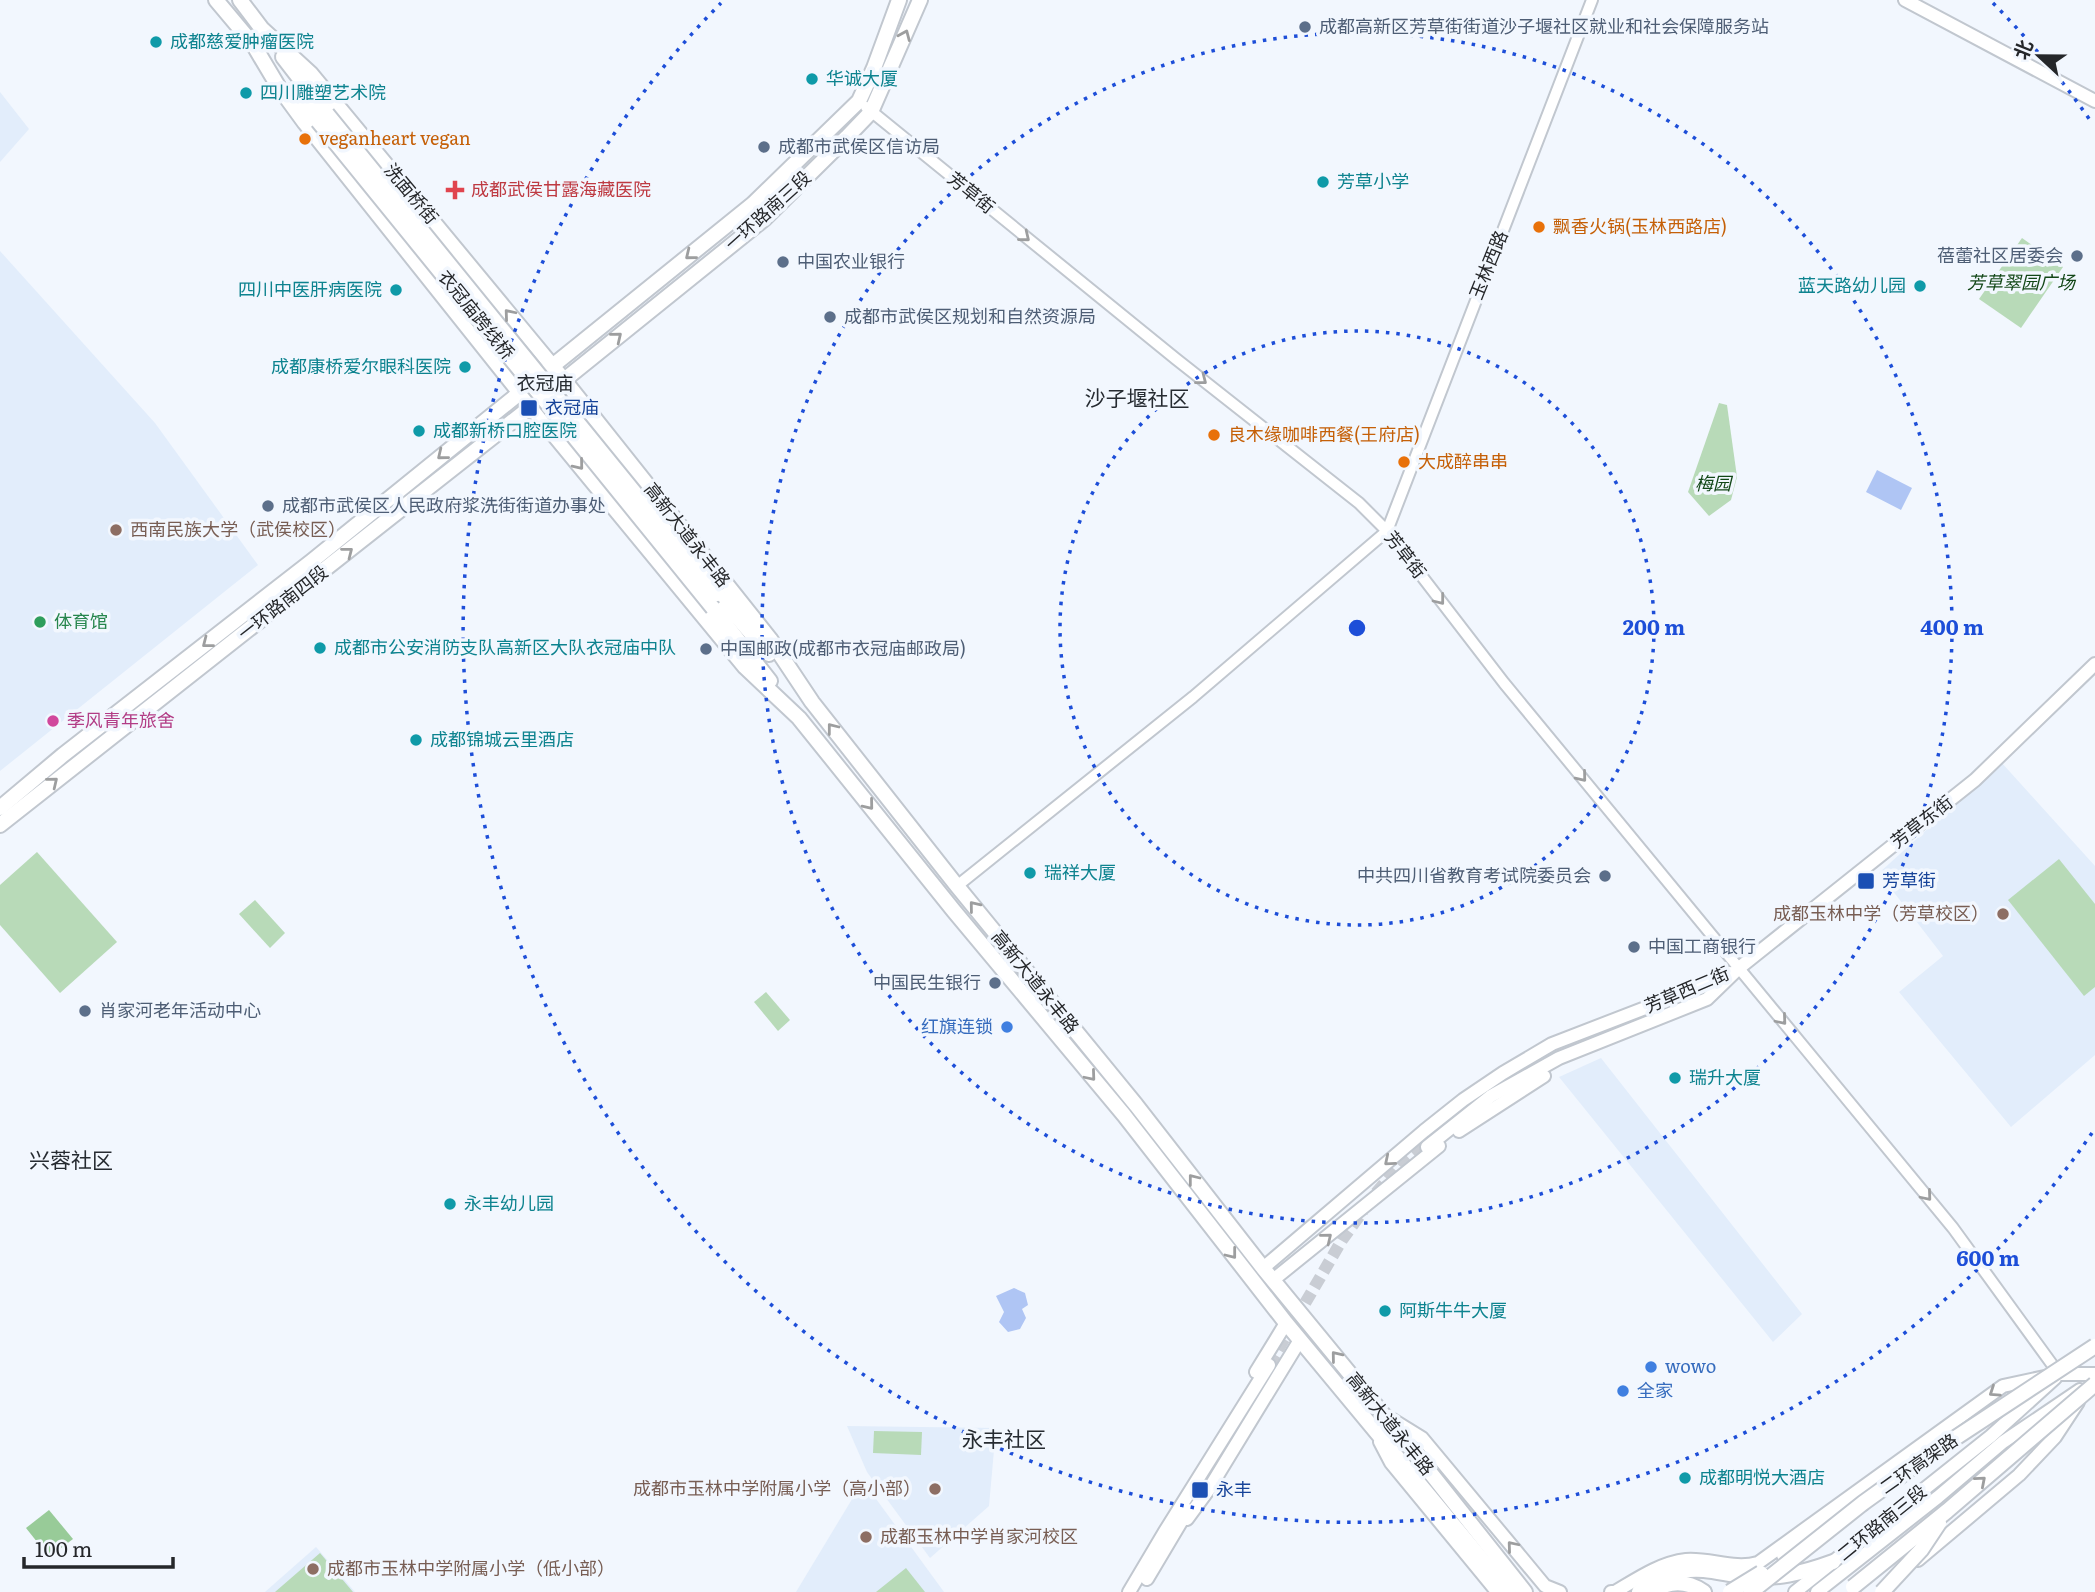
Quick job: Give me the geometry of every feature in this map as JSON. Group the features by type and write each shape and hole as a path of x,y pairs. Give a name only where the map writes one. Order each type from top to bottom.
{"main road":[{"path":"216,0 253,44 322,117"},
{"name":"洗面桥街","path":"240,0 322,117"},
{"name":"一环路南三段","path":"553,366 753,204 859,101 900,0"},
{"name":"一环路南三段","path":"564,380 764,219 871,111 920,0"},
{"path":"1905,0 2095,101"},
{"name":"洗面桥街","path":"262,29 311,74 553,366"},
{"path":"253,44 278,86 306,123 521,392"},
{"name":"衣冠庙跨线桥","path":"322,117 715,601"},
{"name":"高新大道永丰路","path":"553,366 769,639 812,702 957,886 1410,1447 1506,1589"},
{"name":"一环路南四段","path":"0,808 62,755 312,561 553,366"},
{"name":"一环路南四段","path":"0,825 564,380"},
{"name":"高新大道永丰路","path":"521,392 746,667 799,718 954,911 1124,1115 1286,1323 1506,1589 1525,1592"},
{"path":"715,601 812,702"},
{"path":"715,601 799,718"},
{"name":"芳草东街","path":"1739,968 1975,780 2095,664"},
{"name":"芳草西二街","path":"1589,1031 1697,988 1739,968"},
{"name":"芳草西二街","path":"1586,1048 1707,999 1739,968"},
{"path":"1263,1268 1463,1100 1552,1044 1589,1031"},
{"path":"1586,1048 1559,1058 1491,1096 1425,1145 1496,1088 1589,1031"},
{"path":"1273,1280 1447,1140 1586,1048"},
{"path":"1139,1592 1169,1534 1191,1477 1286,1323"},
{"path":"1169,1534 1209,1489 1300,1340"},
{"name":"二环路南三段","path":"1796,1592 1991,1436 2095,1345"},
{"name":"二环高架路","path":"1751,1592 1863,1503 1931,1454 2095,1345"},
{"path":"1129,1592 1203,1482 1272,1366"},
{"path":"1611,1592 1660,1567 1686,1560 1746,1567 1758,1563 2003,1386 2059,1374 2094,1381"},
{"path":"1847,1592 1947,1511 2094,1381"},
{"path":"1881,1592 2019,1475 2055,1437 2094,1381"},
{"name":"二环路南三段","path":"1817,1592 2003,1442 2094,1381"},
{"path":"1381,1412 1422,1438 1545,1586 1560,1592"},
{"path":"1730,1592 1754,1578 1848,1506 1863,1503"},
{"path":"1881,1592 1921,1550 1947,1511"},
{"path":"1639,1592 1665,1576 1681,1571 1774,1577 1806,1572 1833,1562"},
{"path":"1653,1592 1677,1583 1690,1584 1704,1592"},
{"path":"1506,1589 1530,1592"}],"street":[{"name":"玉林西路","path":"1387,531 1592,0"},
{"name":"芳草街","path":"859,101 1176,359 1359,503 1387,531 1504,683 1954,1228 2059,1374"},
{"path":"957,886 1192,697 1387,531"},
{"path":"1370,1424 1390,1463 1506,1589"}],"shaded area":[{"path":"0,92 29,129 0,162"},
{"name":"西南民族大学（武侯校区）","path":"0,251 155,423 258,565 0,771"},
{"name":"成都玉林中学（芳草校区）","path":"2001,762 2095,866 2095,1055 2011,1127 1899,992 1943,956 1879,873"},
{"path":"1601,1058 1802,1314 1773,1342 1559,1077"},
{"name":"成都市玉林中学附属小学（高小部）","path":"847,1426 996,1428 989,1506 930,1558 867,1472"},
{"name":"成都玉林中学肖家河校区","path":"863,1481 944,1592 796,1592"},
{"name":"成都市玉林中学附属小学（低小部）","path":"316,1547 355,1592 265,1592"}],"green space":[{"name":"芳草翠园广场","path":"2022,238 2063,267 2021,328 1979,299"},
{"name":"梅园","path":"1719,403 1727,405 1737,477 1731,500 1709,516 1688,492"},
{"path":"37,852 117,942 60,993 0,925 0,885"},
{"path":"2059,859 2095,904 2095,987 2084,996 2008,900"},
{"path":"255,900 285,933 270,948 239,914"},
{"path":"766,992 790,1020 778,1031 754,1002"},
{"path":"874,1431 922,1432 921,1455 873,1453"},
{"path":"49,1510 73,1539 49,1557 26,1528"},
{"name":"成都市玉林中学附属小学（低小部）","path":"320,1553 353,1592 275,1592"},
{"path":"906,1568 925,1592 876,1592"}],"water":[{"path":"1877,470 1912,488 1901,510 1866,492"},
{"path":"1014,1288 1025,1293 1028,1305 1022,1309 1026,1318 1020,1329 1008,1332 999,1322 1004,1312 996,1296"}],"tunnel":[{"path":"1376,1193 1404,1160 1423,1143"},
{"path":"1269,1365 1342,1240 1363,1211"}],"place":[{"name":"成都高新区芳草街街道沙子堰社区就业和社会保障服务站","path":"1305,27"},
{"name":"成都慈爱肿瘤医院","path":"156,42"},
{"name":"华诚大厦","path":"812,79"},
{"name":"四川雕塑艺术院","path":"246,93"},
{"name":"veganheart vegan","path":"305,139"},
{"name":"成都市武侯区信访局","path":"764,147"},
{"name":"芳草小学","path":"1323,182"},
{"name":"成都武侯甘露海藏医院","path":"455,190"},
{"name":"飘香火锅(玉林西路店)","path":"1539,227"},
{"name":"蓓蕾社区居委会","path":"2077,256"},
{"name":"中国农业银行","path":"783,262"},
{"name":"蓝天路幼儿园","path":"1920,286"},
{"name":"四川中医肝病医院","path":"396,290"},
{"name":"成都市武侯区规划和自然资源局","path":"830,317"},
{"name":"成都康桥爱尔眼科医院","path":"465,367"},
{"name":"衣冠庙","path":"529,408"},
{"name":"成都新桥口腔医院","path":"419,431"},
{"name":"良木缘咖啡西餐(王府店)","path":"1214,435"},
{"name":"大成醉串串","path":"1404,462"},
{"name":"成都市武侯区人民政府浆洗街街道办事处","path":"268,506"},
{"name":"西南民族大学（武侯校区）","path":"116,530"},
{"name":"体育馆","path":"40,622"},
{"name":"成都市公安消防支队高新区大队衣冠庙中队","path":"320,648"},
{"name":"中国邮政(成都市衣冠庙邮政局)","path":"706,649"},
{"name":"季风青年旅舍","path":"53,721"},
{"name":"成都锦城云里酒店","path":"416,740"},
{"name":"瑞祥大厦","path":"1030,873"},
{"name":"中共四川省教育考试院委员会","path":"1605,876"},
{"name":"芳草街","path":"1866,881"},
{"name":"成都玉林中学（芳草校区）","path":"2003,914"},
{"name":"中国工商银行","path":"1634,947"},
{"name":"中国民生银行","path":"995,983"},
{"name":"肖家河老年活动中心","path":"85,1011"},
{"name":"红旗连锁","path":"1007,1027"},
{"name":"瑞升大厦","path":"1675,1078"},
{"name":"永丰幼儿园","path":"450,1204"},
{"name":"阿斯牛牛大厦","path":"1385,1311"},
{"name":"wowo","path":"1651,1367"},
{"name":"全家","path":"1623,1391"},
{"name":"成都明悦大酒店","path":"1685,1478"},
{"name":"成都市玉林中学附属小学（高小部）","path":"935,1489"},
{"name":"永丰","path":"1200,1490"},
{"name":"成都玉林中学肖家河校区","path":"866,1537"},
{"name":"成都市玉林中学附属小学（低小部）","path":"313,1569"}],"district":[{"name":"衣冠庙","path":"545,383"},
{"name":"沙子堰社区","path":"1137,399"},
{"name":"兴蓉社区","path":"71,1161"},
{"name":"永丰社区","path":"1004,1440"}]}
